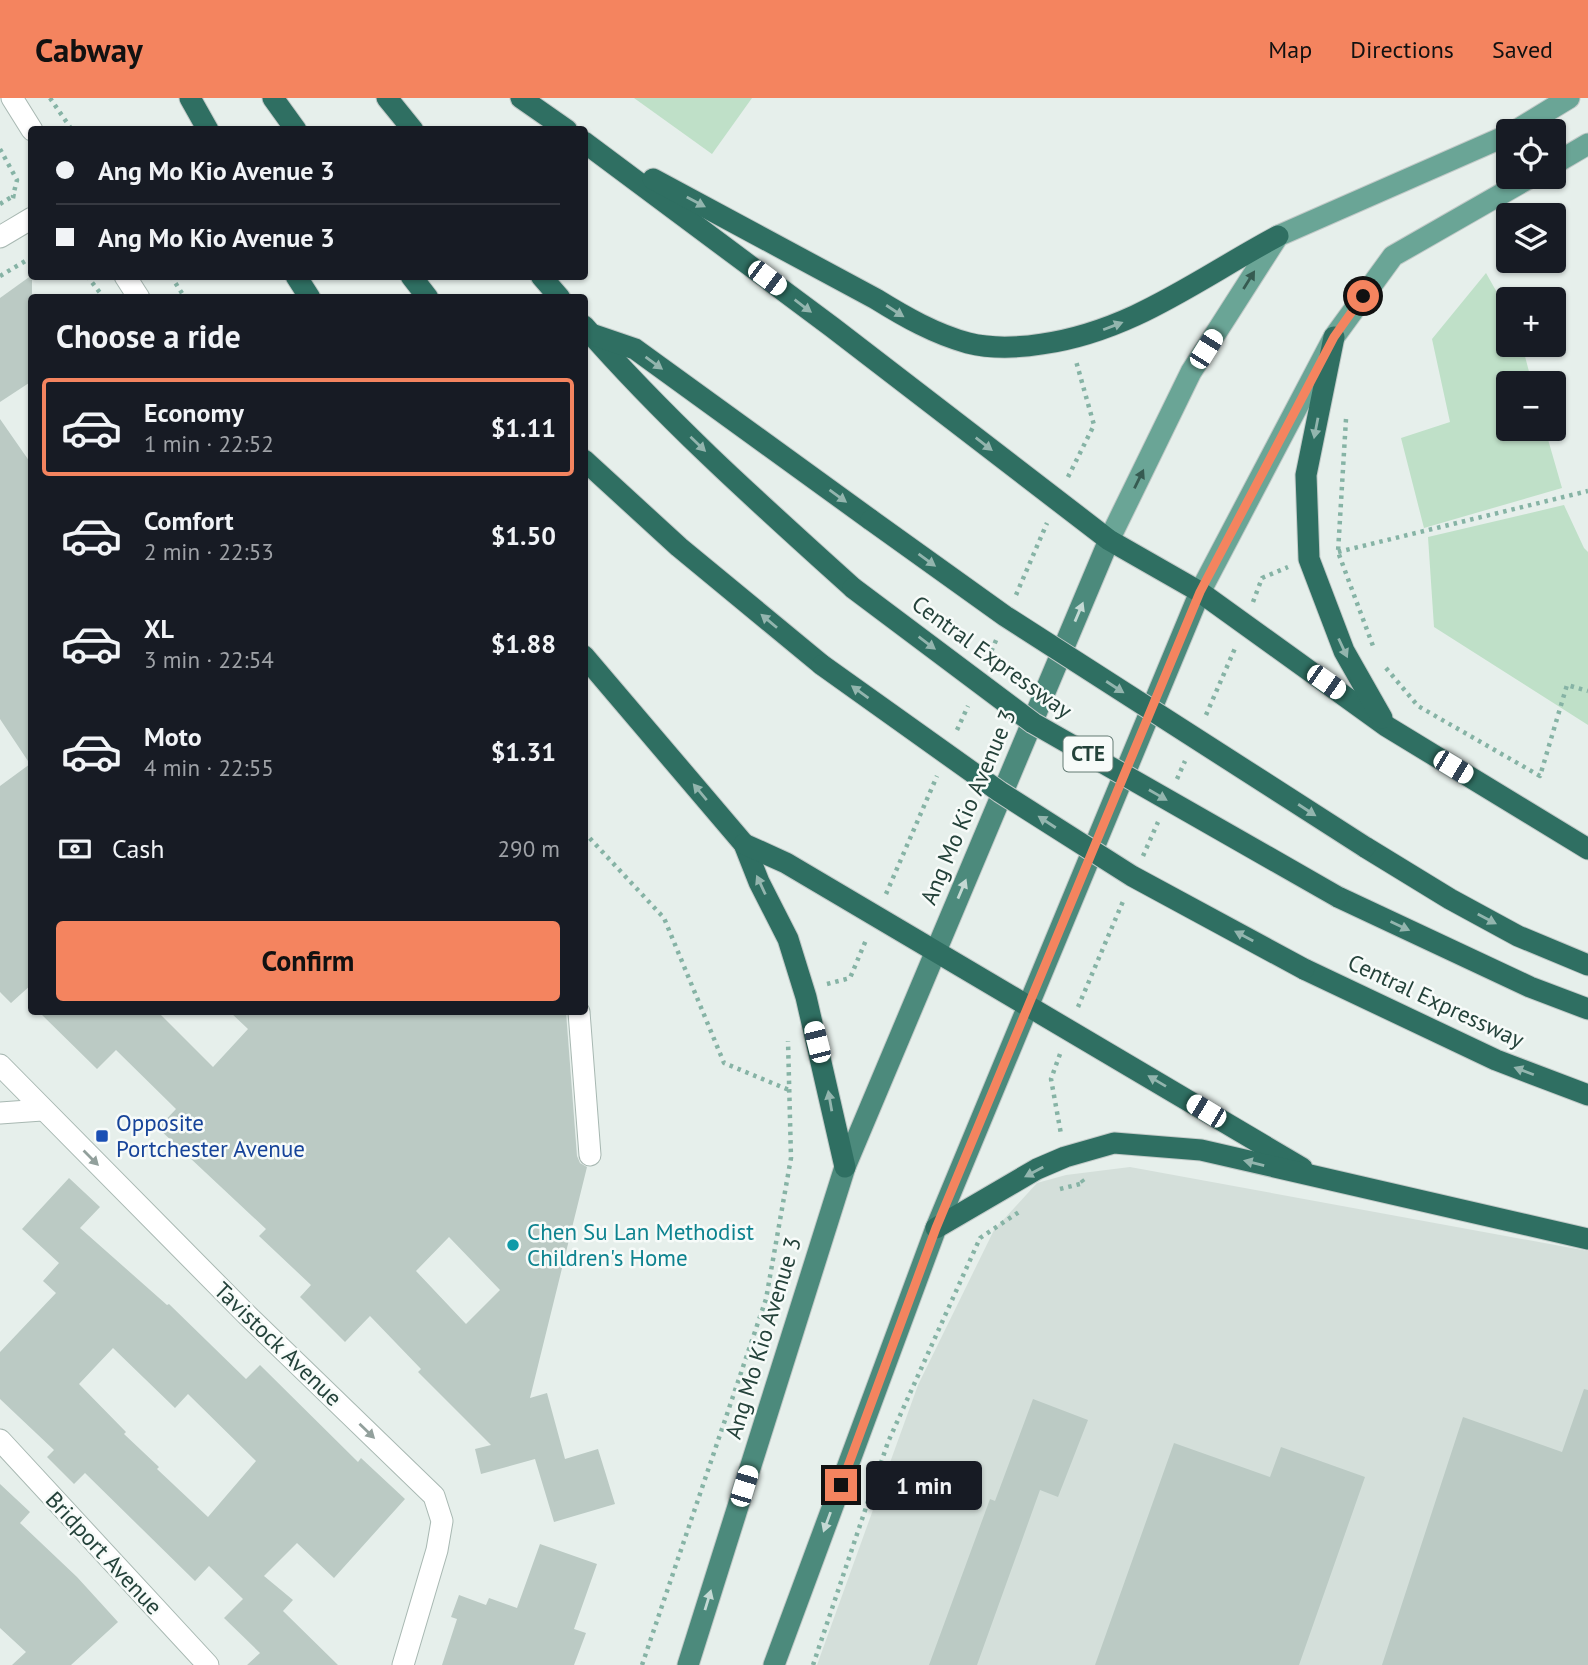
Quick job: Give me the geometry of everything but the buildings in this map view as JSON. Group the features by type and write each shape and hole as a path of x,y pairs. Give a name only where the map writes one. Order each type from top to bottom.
{"highway":[{"path":"190,98 206,126"},
{"path":"273,98 293,126"},
{"path":"387,98 410,126"},
{"path":"521,98 561,126"},
{"path":"588,144 905,317 968,343 995,347 1027,347 1070,339 1140,315 1278,236"},
{"path":"588,144 1109,540 1200,592 1386,726 1588,849"},
{"path":"414,280 425,294"},
{"path":"544,280 557,294"},
{"path":"588,330 635,349 1004,616 1365,847 1450,899 1518,936 1588,965"},
{"name":"Central Expressway","path":"588,330 648,397 853,588 1033,723 1338,897 1530,987 1588,1009"},
{"path":"1334,337 1306,475 1309,559 1344,651 1386,726"},
{"name":"Central Expressway","path":"588,464 679,547 822,665 1000,792 1132,876 1304,969 1496,1060 1588,1096"},
{"name":"Ang Mo Kio Avenue 3","path":"688,1665 845,1167 1109,540"},
{"path":"774,1665 936,1228 1200,592"},
{"path":"588,661 744,844 759,882 788,939 803,989 845,1167"},
{"path":"744,844 786,863 1321,1179"},
{"path":"936,1228 1037,1169 1065,1157 1114,1143 1201,1150 1588,1239"}],"main road":[{"path":"1535,119 1569,98"},
{"path":"1278,236 1496,140"},
{"path":"1566,157 1588,144"},
{"path":"1200,592 1334,337 1393,256 1510,189"},
{"name":"Ang Mo Kio Avenue 3","path":"1109,540 1191,372 1278,236"}],"street":[{"path":"12,98 30,126"},
{"path":"0,237 28,212"},
{"path":"579,1015 590,1155"},
{"name":"Tavistock Avenue","path":"0,1065 247,1315 434,1496 442,1521 437,1550 403,1665"},
{"path":"0,1113 43,1110"},
{"name":"Bridport Avenue","path":"0,1440 208,1665"}],"path":[{"path":"50,98 69,126"},
{"path":"0,149 17,180 13,196"},
{"path":"0,204 13,196 22,197 28,209"},
{"path":"0,276 28,259"},
{"path":"90,280 101,294"},
{"path":"1013,600 1094,425 1070,339"},
{"path":"1346,416 1338,552 1373,647"},
{"path":"1338,552 1588,491"},
{"path":"1201,725 1246,625 1262,578 1309,559"},
{"path":"986,663 997,638"},
{"path":"1378,659 1418,706 1541,776 1567,685 1588,691"},
{"path":"954,737 970,700"},
{"path":"1173,788 1190,750"},
{"path":"803,989 850,978 937,775"},
{"path":"1140,863 1162,813"},
{"path":"588,836 664,919 724,1063 789,1090"},
{"path":"1052,1191 1084,1183 1065,1157 1051,1079 1069,1028 1129,888"},
{"path":"642,1665 766,1298 791,1158 788,1035"},
{"path":"813,1665 888,1442 980,1238 1021,1211"}],"shaded area":[{"path":"1130,1167 1588,1251 1588,1665 817,1665 918,1385 994,1230 1037,1183 1066,1175"}],"green space":[{"path":"634,98 752,98 712,154"},
{"path":"1486,273 1496,291 1496,357 1525,357 1529,371 1496,371 1496,441 1548,441 1562,488 1424,528 1401,438 1450,422 1432,339"},
{"path":"1564,505 1588,552 1588,725 1434,627 1428,537"}],"place":[{"name":"Opposite Portchester Avenue","path":"102,1136"},
{"name":"Chen Su Lan Methodist Children's Home","path":"513,1245"}],"route":[{"path":"841,1485 936,1228 1200,592 1334,337 1363,296"}]}
